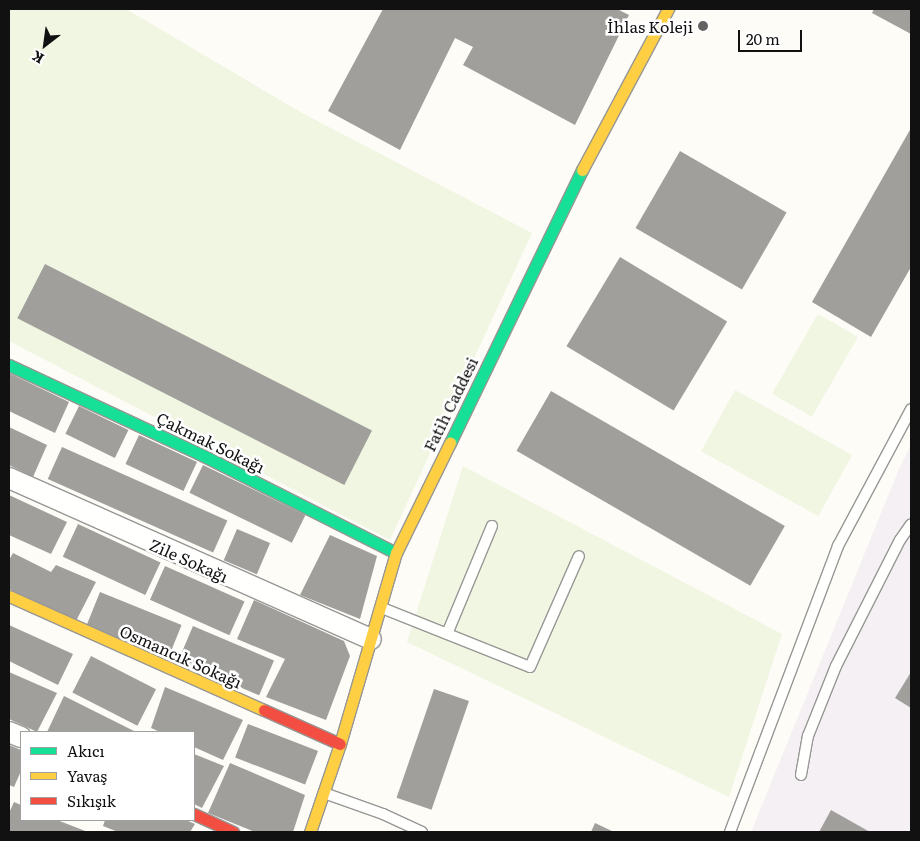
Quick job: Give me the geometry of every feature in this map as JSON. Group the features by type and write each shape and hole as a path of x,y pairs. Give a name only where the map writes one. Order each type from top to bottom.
{"main road":[{"name":"Fatih Caddesi","path":"310,832 340,744 396,553 580,174 668,9"},
{"name":"Çakmak Sokağı","path":"9,365 204,456 396,553"},
{"name":"Osmancık Sokağı","path":"9,596 340,744"},
{"path":"195,814 234,832"}],"street":[{"name":"Zile Sokağı","path":"9,478 370,639"}],"lane":[{"path":"730,832 838,546 911,408"},
{"path":"801,775 808,736 836,666 900,540 911,524"},
{"path":"447,634 492,526"},
{"path":"380,607 530,667 579,556"},
{"path":"324,793 382,814 422,832"}],"shaded area":[{"path":"911,445 911,832 751,832 899,469"}],"green space":[{"path":"9,9 126,9 302,113 532,233 390,540 9,341"},
{"path":"818,314 858,337 812,417 772,394"},
{"path":"735,390 852,455 818,516 701,451"},
{"path":"463,466 782,634 729,797 407,642"}],"building":[{"path":"383,9 617,9 629,15 575,125 463,65 473,47 455,38 400,150 328,111"},
{"path":"874,9 911,9 911,34 872,13"},
{"path":"911,128 911,267 871,337 812,302"},
{"path":"680,151 787,212 742,290 636,228"},
{"path":"620,257 727,321 674,411 566,346"},
{"path":"45,264 372,431 344,485 17,318"},
{"path":"9,373 69,402 55,433 9,411"},
{"path":"551,391 785,526 750,586 516,451"},
{"path":"79,406 128,430 115,458 65,434"},
{"path":"9,427 47,445 33,477 9,465"},
{"path":"139,435 197,462 183,491 125,464"},
{"path":"62,447 227,521 213,553 48,479"},
{"path":"203,465 305,515 292,543 189,493"},
{"path":"9,495 67,522 51,554 9,535"},
{"path":"78,524 160,562 145,595 63,557"},
{"path":"237,529 270,543 257,574 224,560"},
{"path":"330,535 377,556 360,619 300,595"},
{"path":"13,553 51,572 56,565 96,582 76,621 9,589 9,560"},
{"path":"165,566 244,601 229,635 150,600"},
{"path":"100,592 182,625 168,658 87,625"},
{"path":"254,600 344,641 350,656 326,720 266,697 285,659 237,639"},
{"path":"9,625 73,654 58,685 9,661"},
{"path":"193,626 274,660 259,695 178,661"},
{"path":"91,656 156,689 137,726 72,693"},
{"path":"9,672 57,693 38,731 9,719"},
{"path":"911,672 911,708 895,698"},
{"path":"165,687 243,720 223,760 195,747 195,731 158,731 151,728"},
{"path":"434,689 469,701 432,810 397,798"},
{"path":"64,696 134,731 47,731"},
{"path":"248,724 318,751 305,784 235,758"},
{"path":"9,745 20,750 20,773 14,787 9,785"},
{"path":"195,754 224,766 202,808 195,804"},
{"path":"230,763 305,795 293,832 255,832 208,813"},
{"path":"14,802 20,805 20,821 60,821 88,832 9,832 9,813"},
{"path":"831,810 870,832 819,832"},
{"path":"105,821 188,821 195,824 190,832 118,832 103,826"},
{"path":"595,823 614,832 591,832"}],"traffic: fast":[{"path":"450,443 582,170"},
{"path":"9,365 204,456 396,553"}],"traffic: slow":[{"path":"582,170 668,9"},
{"path":"310,832 340,744 396,553 450,443"},
{"path":"9,596 264,710"}],"traffic: jam":[{"path":"264,710 340,744"},
{"path":"195,814 233,832"}],"place":[{"name":"İhlas Koleji","path":"703,26"}]}
